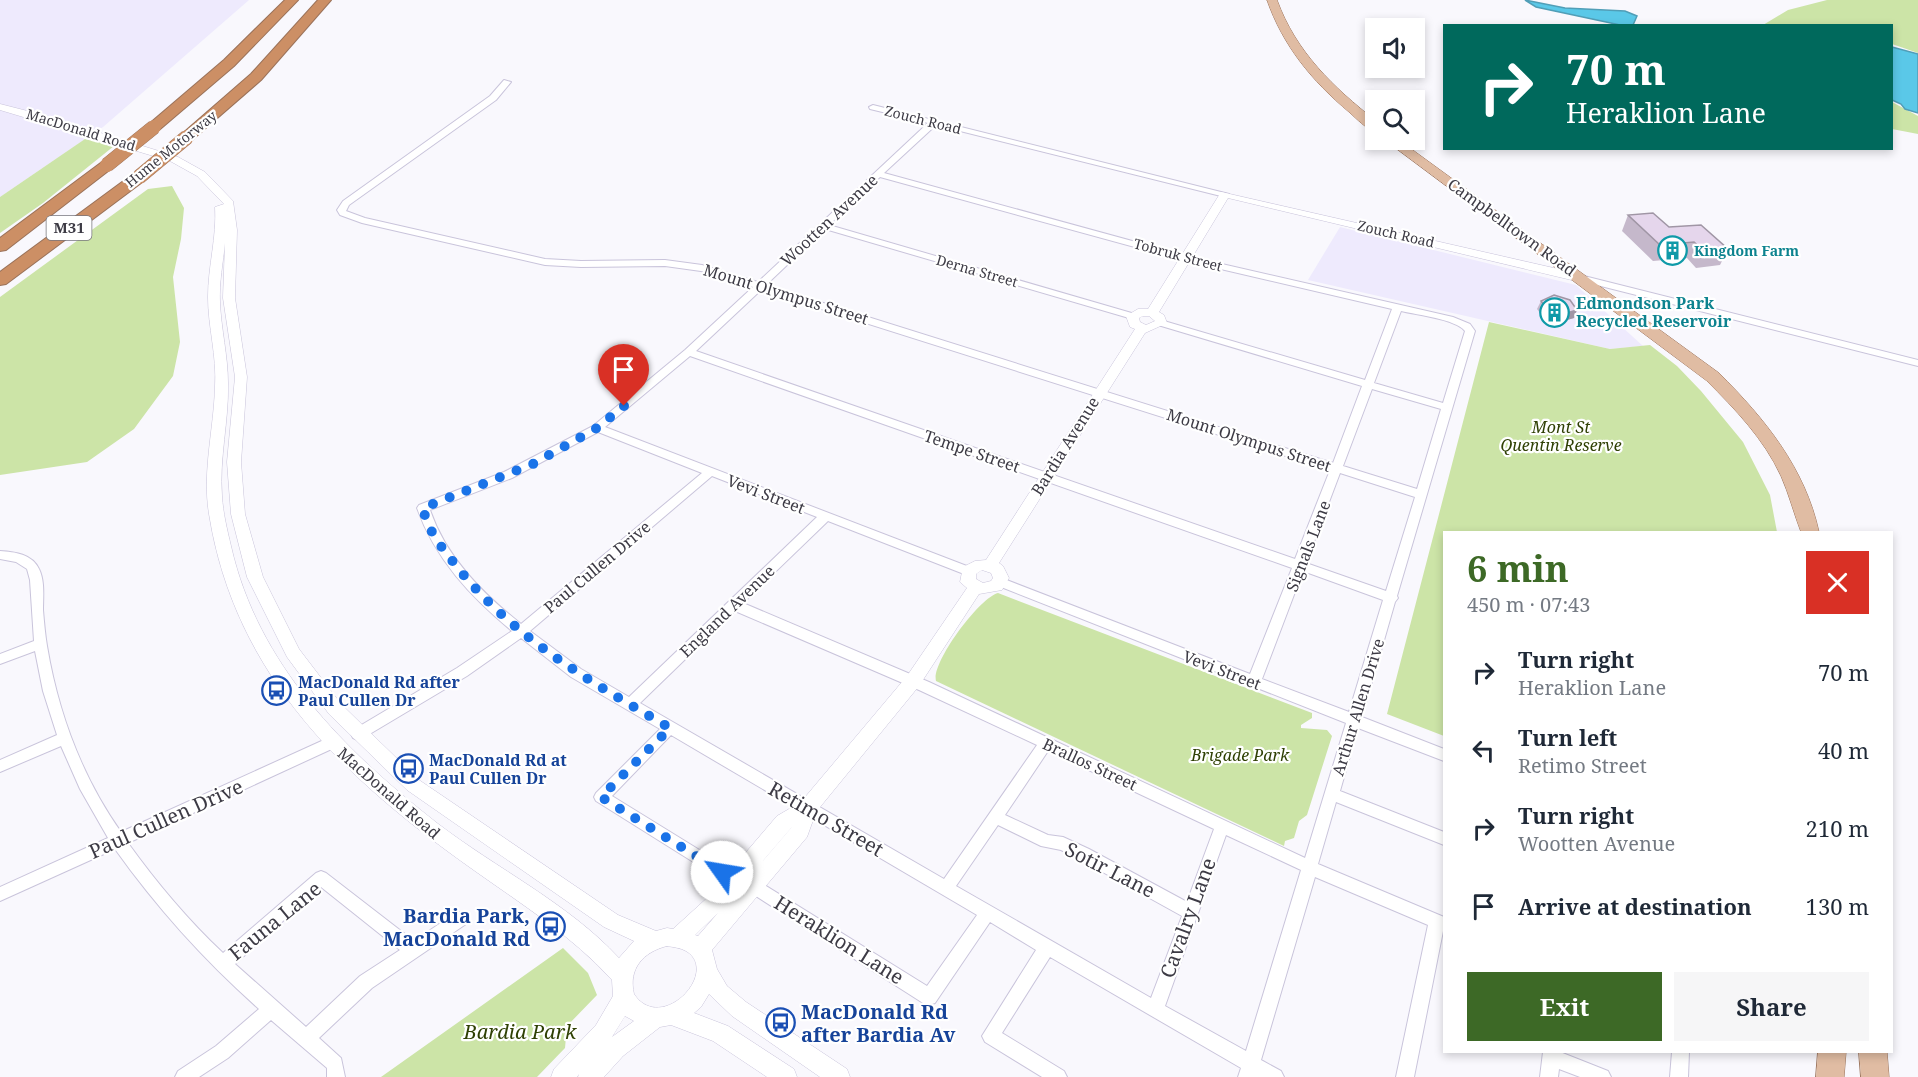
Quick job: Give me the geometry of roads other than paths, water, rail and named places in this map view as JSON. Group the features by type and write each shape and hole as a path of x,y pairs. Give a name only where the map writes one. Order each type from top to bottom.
{"highway":[{"path":"181,105 200,80 239,44 278,0"},
{"name":"Hume Motorway","path":"0,246 107,165 181,105 229,63 292,0"},
{"name":"Hume Motorway","path":"0,280 139,177 187,137 256,77 325,0"},
{"path":"256,77 339,0"}],"main road":[{"path":"1272,0 1284,30 1303,59 1344,102 1365,119"},
{"name":"Campbelltown Road","path":"1405,150 1713,377 1736,400 1773,445 1789,475 1810,531"},
{"path":"1830,1077 1832,1053"},
{"path":"1873,1053 1875,1077"}],"street":[{"name":"Mount Olympus Street","path":"507,82 493,98 346,203 341,210 343,213 362,220 545,262 681,264 760,285 1422,495"},
{"name":"MacDonald Road","path":"0,107 40,117 174,159 201,174 229,203 231,214 229,298 241,377 235,452 235,488 245,545 270,610 293,653 325,697 358,734 413,785 611,921 655,940"},
{"name":"Zouch Road","path":"873,107 1225,194 1580,278 1918,363"},
{"name":"Wootten Avenue","path":"423,508 508,475 597,428 689,352 933,123"},
{"name":"Tobruk Street","path":"878,174 1185,258 1460,322 1467,326 1469,338"},
{"path":"1152,312 1225,194"},
{"name":"MacDonald Road","path":"219,195 222,215 213,311 222,387 213,471 215,510 222,551 248,624 272,667 302,710 331,743 410,816 592,943 622,976"},
{"name":"Derna Street","path":"823,226 1132,316"},
{"path":"1533,267 1546,265 1552,257"},
{"name":"Signals Lane","path":"1254,682 1398,307"},
{"path":"1138,312 1152,312 1158,316 1161,323 1155,327 1142,328 1131,322 1132,316 1138,312"},
{"path":"1161,323 1448,408"},
{"name":"Bardia Avenue","path":"990,565 1142,328"},
{"name":"Arthur Allen Drive","path":"1249,1071 1469,338"},
{"name":"Tempe Street","path":"689,352 1392,598"},
{"name":"Vevi Street","path":"597,428 968,571"},
{"name":"Paul Cullen Drive","path":"358,734 445,682 520,632 710,472"},
{"name":"Retimo Street","path":"423,508 426,521 465,578 520,632 576,673 1155,1010 1249,1071 1275,1077"},
{"name":"England Avenue","path":"630,705 825,517"},
{"path":"0,555 24,560 33,570 40,644 65,738 118,841 176,916 222,965 335,1064 336,1077"},
{"path":"980,565 990,565 1001,574 999,582 986,589 975,588 967,579 968,571 980,565"},
{"name":"Vevi Street","path":"999,582 1443,755"},
{"path":"679,937 735,880 784,822 808,808 913,681 975,588"},
{"name":"Brallos Street","path":"735,605 913,681 1222,827 1441,923"},
{"path":"0,659 40,644"},
{"path":"670,728 601,797 735,880"},
{"path":"0,766 65,738"},
{"name":"Paul Cullen Drive","path":"0,894 331,743"},
{"path":"946,888 1046,743"},
{"path":"1332,794 1443,839"},
{"path":"700,949 800,831 808,808"},
{"name":"Sotir Lane","path":"995,817 1046,841 1063,844 1084,854 1190,912"},
{"name":"Cavalry Lane","path":"1155,1010 1222,827"},
{"name":"Fauna Lane","path":"222,965 321,878 413,950"},
{"name":"Heraklion Lane","path":"753,886 929,997 987,913"},
{"path":"306,1039 366,982 460,919"},
{"path":"1405,1077 1441,923"},
{"path":"786,1077 720,1033 664,1016 643,1015 632,1008 624,998 622,976 634,954 655,940 679,937 691,941 700,949 706,960 707,972 720,993 739,1010 838,1077"},
{"path":"1047,948 991,1036 1058,1077"},
{"path":"589,1077 615,1048 664,1016 685,1008 696,998 707,972"},
{"path":"562,1077 603,1032 624,998"},
{"path":"184,1077 222,1052 271,1009"},
{"path":"1679,1077 1681,1053"},
{"path":"1549,1077 1551,1054 1602,1077"}],"water":[{"path":"1525,0 1565,8 1625,11 1637,16 1633,24 1615,24 1536,7"},
{"path":"1893,47 1918,54 1918,113 1905,109 1893,100"}],"place":[{"name":"Kingdom Farm","path":"1673,251"},
{"name":"Edmondson Park Recycled Reservoir","path":"1555,312"},
{"name":"MacDonald Rd after Paul Cullen Dr","path":"277,691"},
{"name":"MacDonald Rd at Paul Cullen Dr","path":"408,769"},
{"name":"Bardia Park, MacDonald Rd","path":"551,927"},
{"name":"MacDonald Rd after Bardia Av","path":"780,1023"}],"park label":[{"name":"Mont St Quentin Reserve","path":"1561,436"},
{"name":"Brigade Park","path":"1240,755"},
{"name":"Bardia Park","path":"520,1032"}]}
